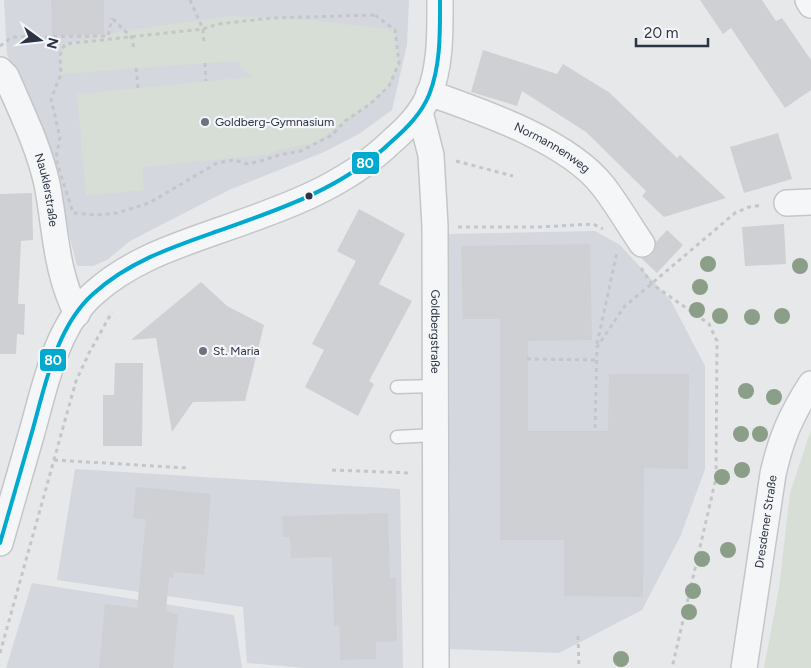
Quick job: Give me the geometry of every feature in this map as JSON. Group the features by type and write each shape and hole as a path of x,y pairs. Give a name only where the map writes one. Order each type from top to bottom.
{"street":[{"name":"Goldbergstraße","path":"436,668 434,474 435,226 431,155 425,103 440,33 440,0"},
{"path":"808,0 811,4"},
{"name":"Nauklerstraße","path":"0,70 6,76 31,134 46,183 57,256 65,291 77,314"},
{"name":"Normannenweg","path":"425,103 486,113 516,126 576,162 603,186 642,244"},
{"path":"0,543 11,465 61,342 77,314 92,295 121,271 140,261 172,247 308,198 342,180 383,150 425,103"},
{"name":"Dresdener Straße","path":"744,668 778,450 792,412 811,384"}],"lane":[{"path":"397,387 434,386"},
{"path":"397,437 434,436"}],"path":[{"path":"190,0 204,29 204,44"},
{"path":"375,15 395,30 399,63 388,86 370,104 345,121 332,136 301,151 248,164 234,160 217,163 149,203 117,213 97,215 72,213 56,159 60,137 52,99 61,74 60,55 66,44 204,29 218,24 272,18 375,15"},
{"path":"0,46 12,37 108,36 112,18 132,38 134,49"},
{"path":"205,63 206,81"},
{"path":"136,68 138,88"},
{"path":"431,155 513,176"},
{"path":"596,347 624,306 728,218 742,210 757,206"},
{"path":"595,428 596,347 620,237 628,223"},
{"path":"435,226 552,227"},
{"path":"652,284 709,324 717,342 718,358 716,478 672,668"},
{"path":"0,653 76,382 115,307"},
{"path":"528,359 596,360"},
{"path":"54,460 188,468"},
{"path":"332,470 434,474"},
{"path":"578,636 579,668"}],"shaded area":[{"name":"Goldberg-Gymnasium","path":"4,0 409,0 407,45 392,110 359,134 324,152 229,190 130,241 107,260 93,266 77,266 50,157 7,54"},
{"path":"231,16 311,20 395,30 399,63 388,86 370,104 314,143 283,149 267,155 142,167 144,190 86,196 77,94 252,77 240,67 238,61 61,74 60,55 65,44 129,30"},
{"path":"595,231 620,245 671,301 705,366 705,469 681,535 642,610 559,653 450,649 449,234"},
{"path":"811,430 811,668 764,668 779,588 790,493"},
{"path":"75,469 400,489 403,668 305,668 247,663 243,607 57,580"},
{"path":"32,583 234,615 242,668 6,668"}],"building":[{"path":"51,0 104,0 104,34 52,36"},
{"path":"700,0 762,0 776,21 782,18 811,60 811,90 785,108 731,28 723,34"},
{"path":"483,50 557,74 563,64 610,93 677,158 680,155 726,198 664,217 642,196 646,191 586,132 522,91 517,106 471,92"},
{"path":"778,133 792,179 744,193 730,147"},
{"path":"32,193 33,240 21,241 18,304 25,304 24,335 17,334 16,354 0,354 0,194"},
{"path":"359,209 405,234 379,284 412,301 369,381 374,384 358,416 305,387 324,350 312,344 356,261 337,251"},
{"path":"784,224 786,264 745,266 742,227"},
{"path":"667,230 683,245 657,273 641,258 650,256 655,250 656,242"},
{"path":"590,244 592,340 528,341 528,431 608,431 609,374 689,374 688,469 644,468 643,597 564,596 564,540 500,540 500,319 463,319 461,246"},
{"name":"St. Maria","path":"201,282 227,306 264,325 245,401 193,402 172,432 156,338 131,340"},
{"path":"115,363 143,363 142,446 103,446 103,395 114,395"},
{"path":"136,487 211,494 204,575 174,572 173,578 169,578 166,611 178,615 173,668 99,668 105,604 137,608 146,519 133,518"},
{"path":"388,513 390,578 396,578 397,641 376,642 376,659 340,660 339,626 334,626 332,557 291,558 290,537 283,537 282,516"}],"transit line":[{"name":"80","path":"0,543 47,377 61,340 80,308 93,294 136,264 167,250 308,196 352,173 397,137 422,108 433,84 438,60 440,0"}],"place":[{"name":"Goldberg-Gymnasium","path":"205,122"},
{"name":"St. Maria","path":"203,351"}]}
